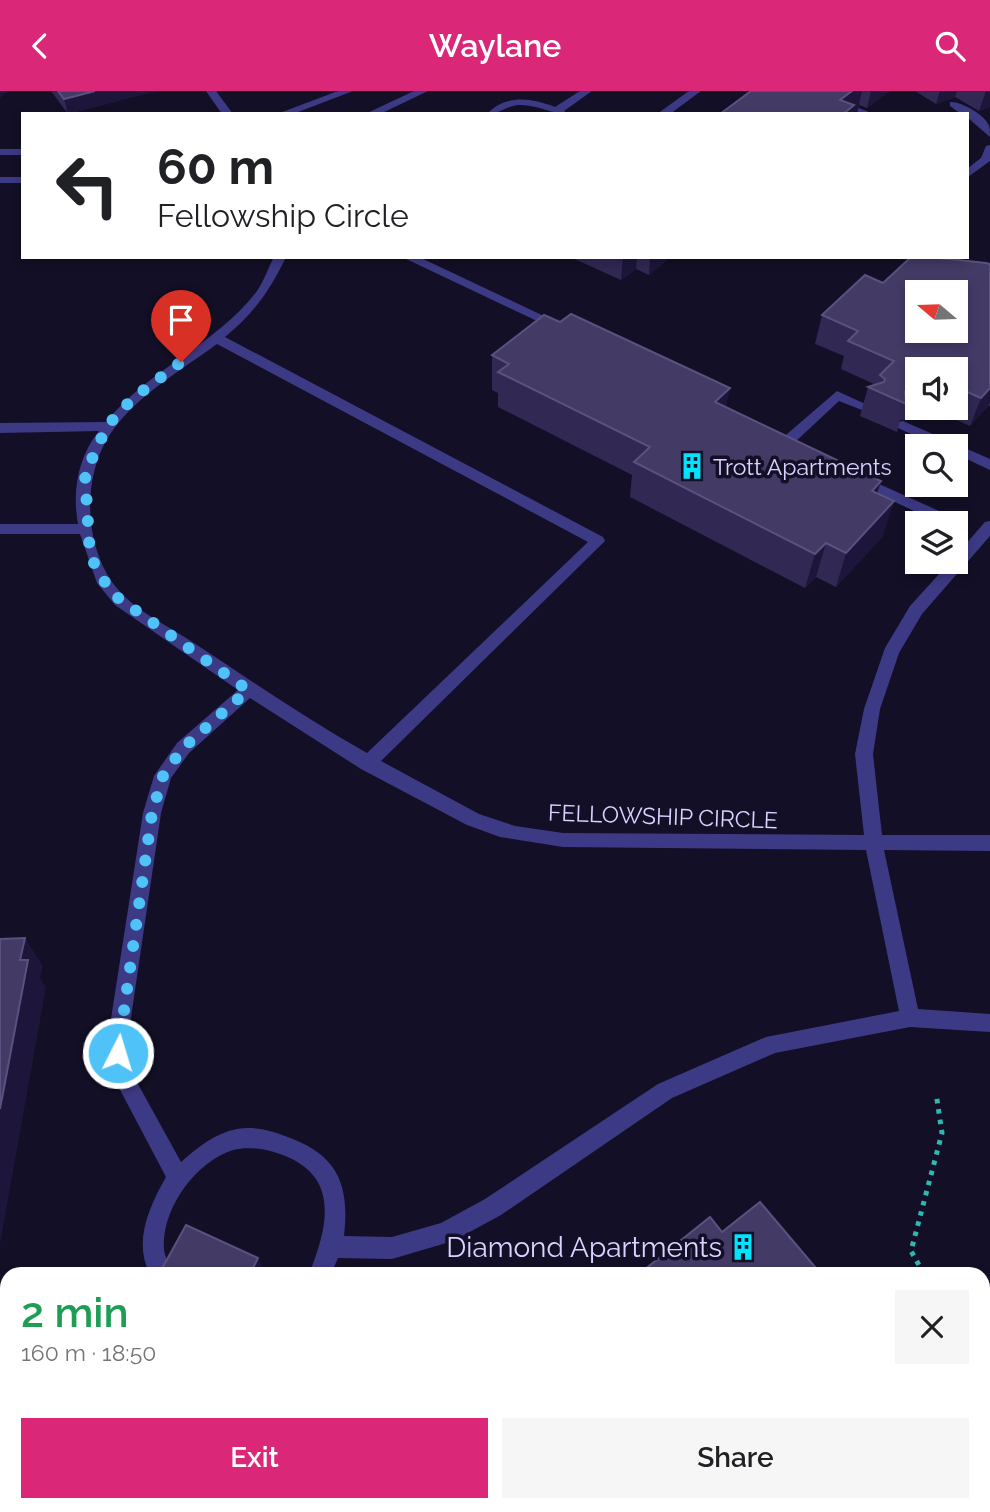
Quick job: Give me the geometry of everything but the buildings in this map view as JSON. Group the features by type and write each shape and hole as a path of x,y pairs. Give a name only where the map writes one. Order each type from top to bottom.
{"lane":[{"path":"211,91 227,112"},
{"path":"288,112 348,91"},
{"path":"375,112 422,91"},
{"path":"494,112 504,104 518,100 559,112 587,91"},
{"path":"665,112 696,91"},
{"path":"806,91 864,112"},
{"path":"954,104 966,112"},
{"path":"969,114 982,123 990,134"},
{"path":"969,173 986,159 990,148"},
{"path":"0,152 21,152"},
{"path":"0,180 21,180"},
{"name":"FELLOWSHIP CIRCLE","path":"279,259 250,310 133,398 107,426 85,474 86,529 90,556 111,593 248,690 367,764 498,830 563,840 990,843"},
{"path":"412,259 563,328"},
{"path":"216,338 598,541 367,764"},
{"path":"808,455 784,444 837,395 867,408"},
{"path":"903,425 923,434"},
{"path":"0,428 107,426"},
{"path":"968,455 990,465"},
{"path":"844,472 926,511"},
{"path":"0,529 86,529"},
{"path":"910,1019 874,843 864,754 872,709 891,652 916,610 985,531"},
{"path":"178,1178 118,1067 118,1038 127,973 152,813 163,776 183,748 248,690"},
{"path":"332,1247 392,1248 445,1233 493,1207 665,1091 773,1044 910,1019 990,1023"},
{"path":"160,1267 153,1252 155,1230 163,1202 178,1178 205,1154 237,1139 288,1145 313,1161 331,1180 337,1212 332,1247 323,1267"}],"path":[{"path":"920,1267 911,1251 942,1133 936,1093"}],"place":[{"name":"Trott Apartments","path":"692,466"},
{"name":"Diamond Apartments","path":"743,1247"}],"route":[{"path":"118,1053 118,1038 152,813 163,776 183,748 248,690 111,593 90,556 86,529 85,474 107,426 133,398 181,362"}]}
